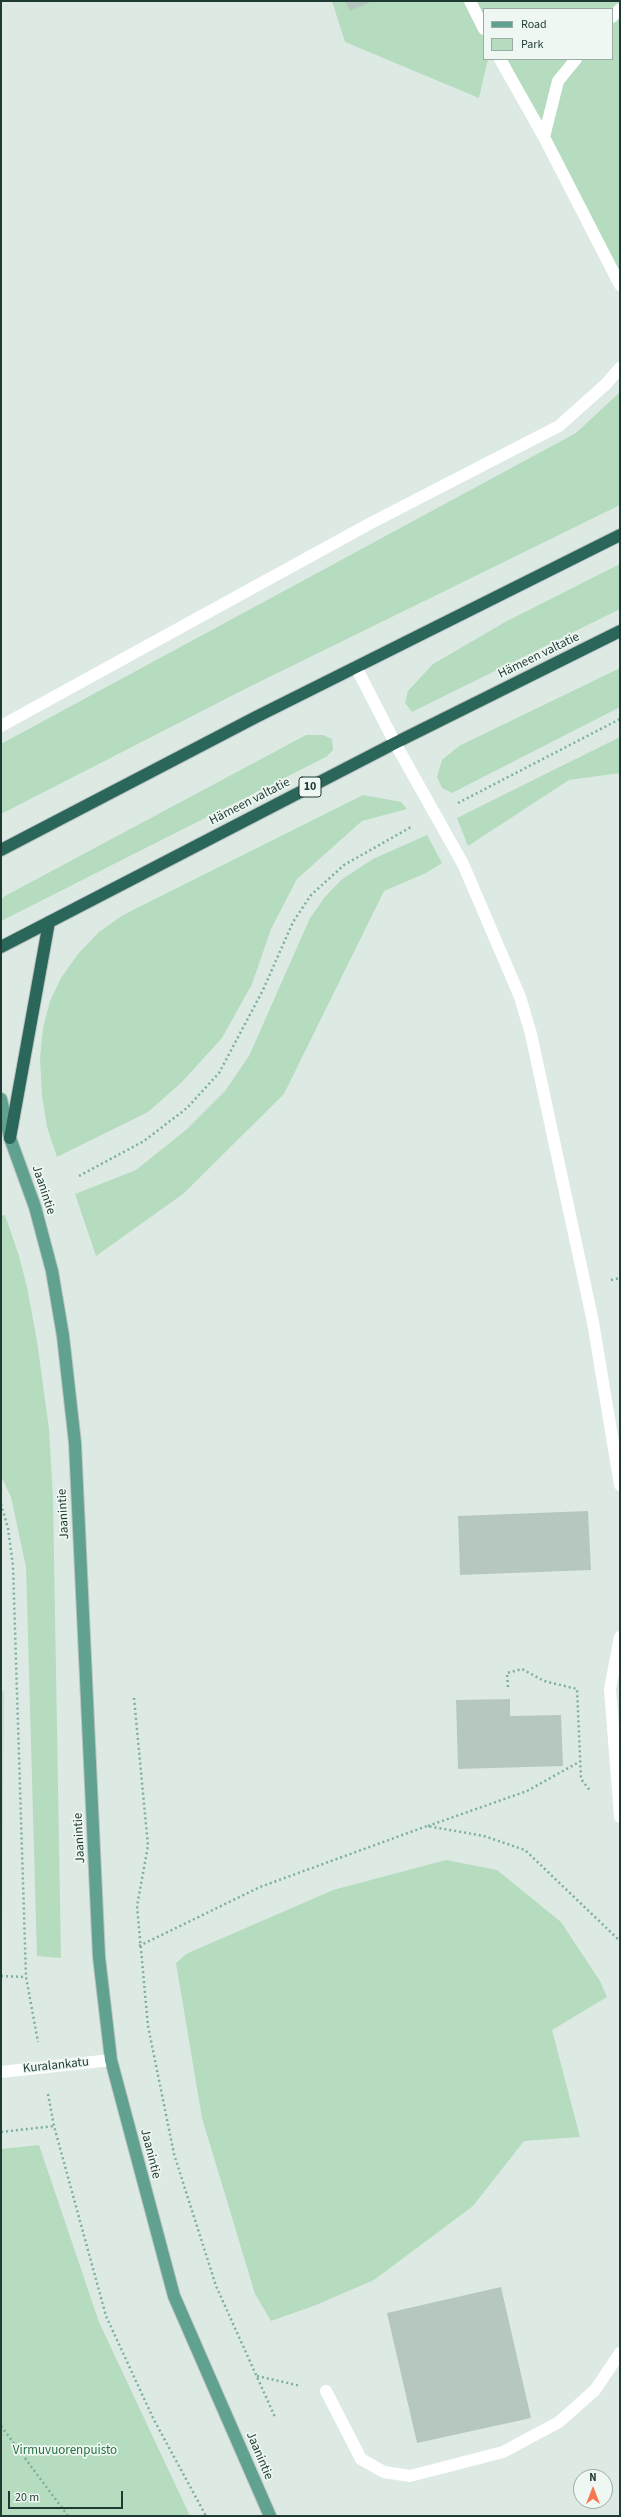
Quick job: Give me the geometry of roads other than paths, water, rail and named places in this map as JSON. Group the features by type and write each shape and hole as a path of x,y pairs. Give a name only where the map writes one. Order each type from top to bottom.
{"highway":[{"path":"1,850 356,667 620,535"},
{"name":"Hämeen valtatie","path":"1,947 395,743 620,631"},
{"path":"10,1138 49,922"}],"main road":[{"name":"Jaanintie","path":"1,1099 10,1138 35,1207 52,1271 75,1443 99,1957 111,2060 174,2296 270,2516"},
{"name":"Jaanintie","path":"1,1125 10,1138"}],"street":[{"path":"470,1 483,27"},
{"path":"501,60 544,137 620,285"},
{"path":"544,137 558,81 575,60"},
{"path":"1,726 369,524 559,426 606,384 620,368"},
{"path":"356,667 395,743 463,864 504,954 531,1034 593,1322 620,1485"},
{"path":"620,1637 610,1689 620,1818"},
{"name":"Kuralankatu","path":"1,2072 111,2060"},
{"path":"326,2392 361,2460 384,2472 410,2476 503,2452 559,2422 595,2390 620,2353"}],"park label":[{"name":"Virmuvuorenpuisto","path":"65,2451"}]}
